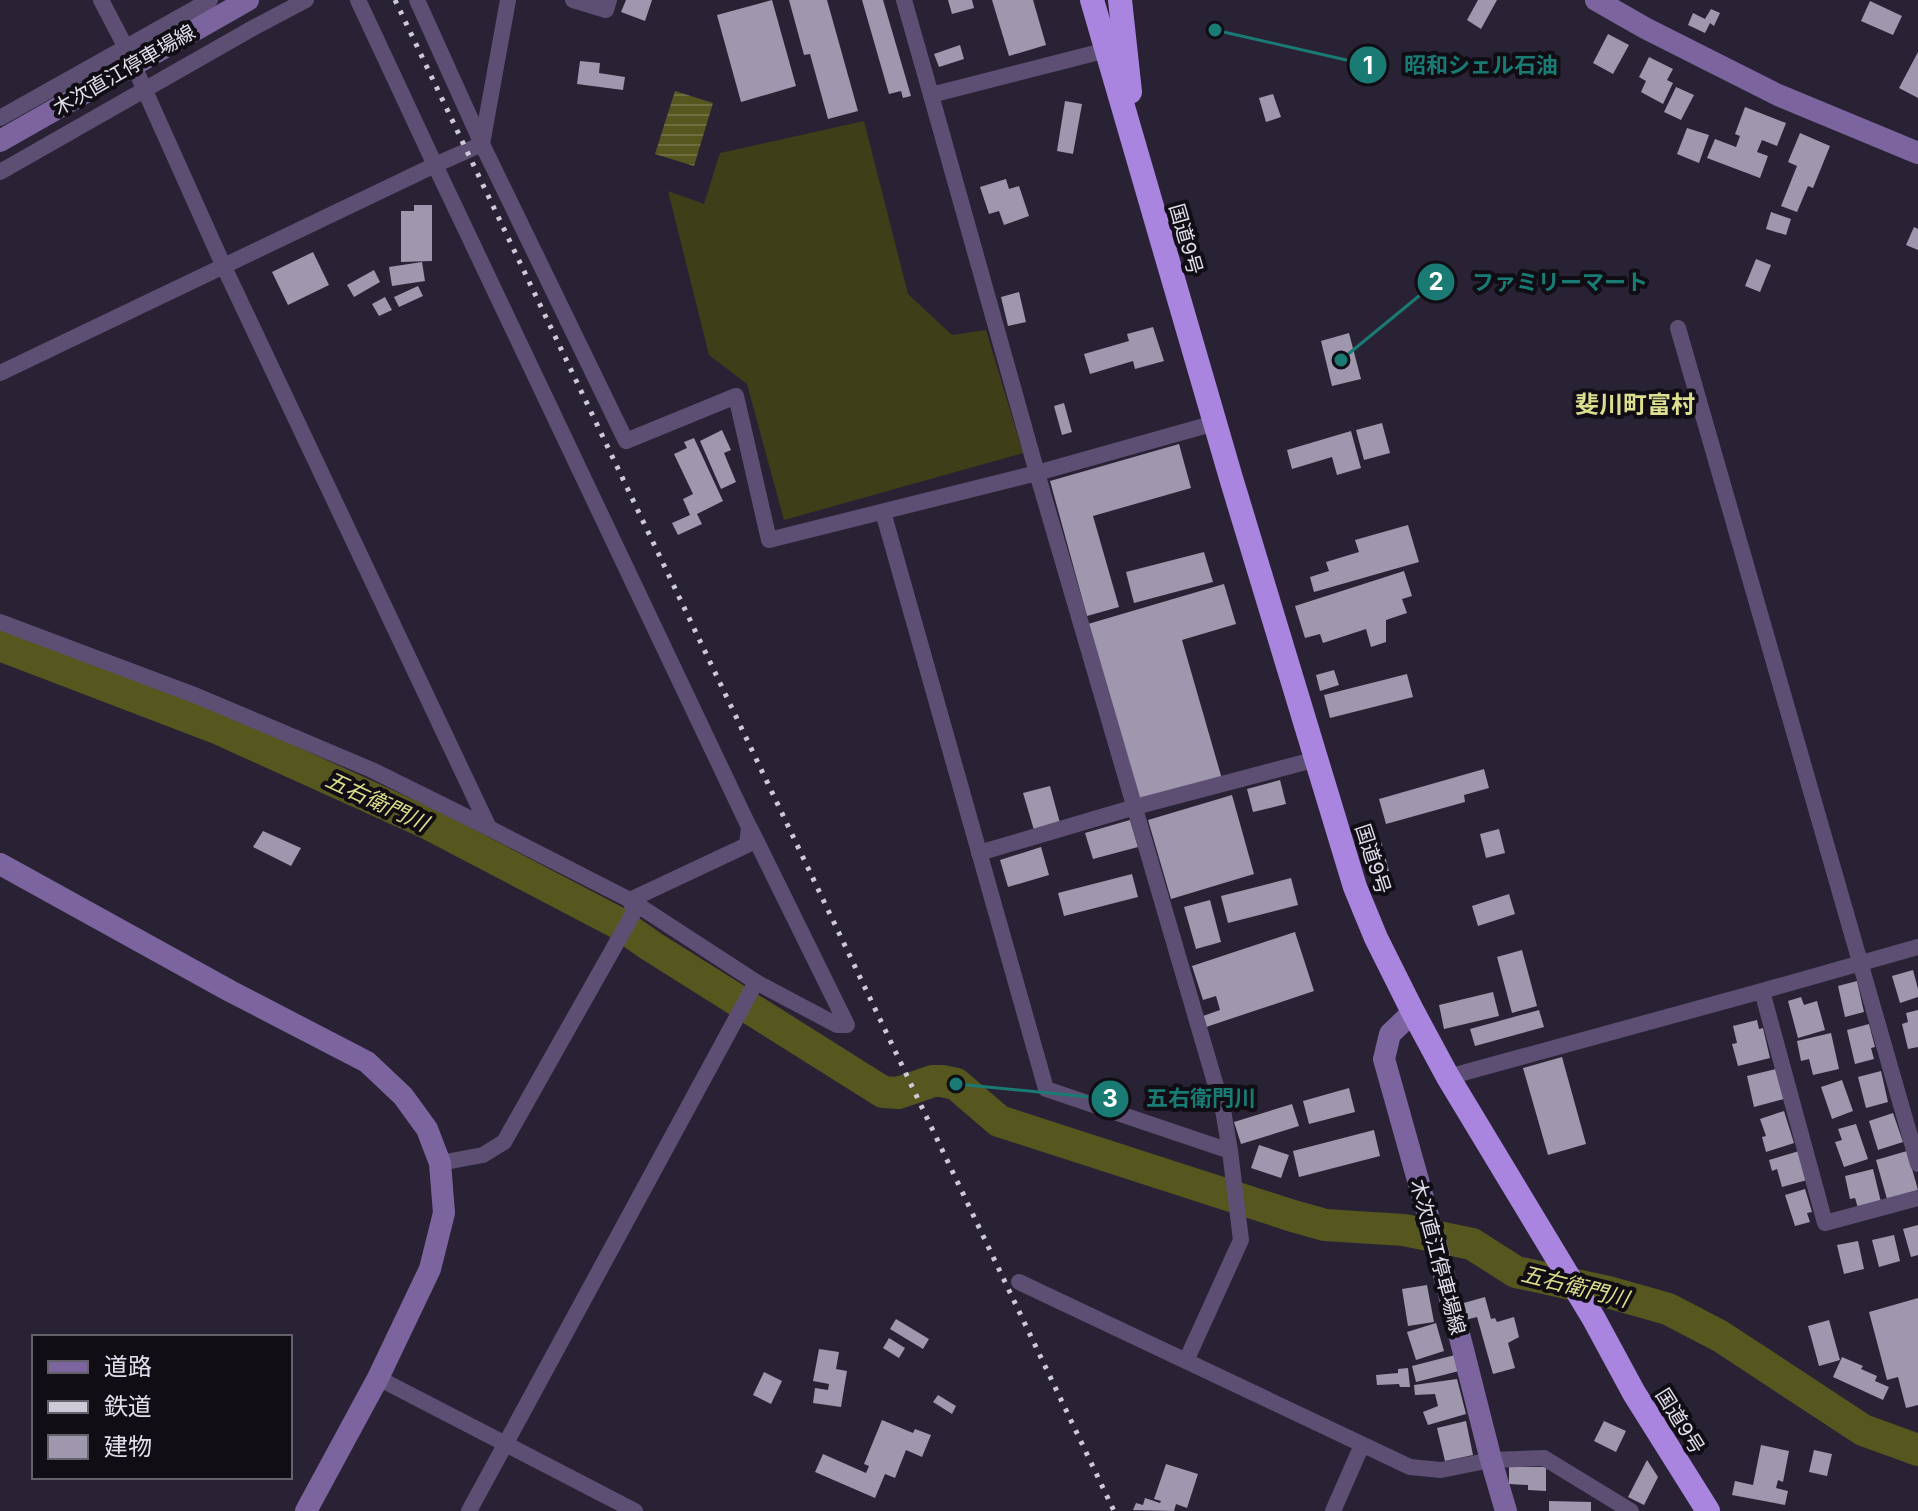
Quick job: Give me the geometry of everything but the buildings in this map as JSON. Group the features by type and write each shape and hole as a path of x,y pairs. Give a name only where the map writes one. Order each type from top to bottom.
{"highway":[{"name":"国道9号","path":"1092,0 1355,887 1376,938 1448,1077 1594,1319 1634,1393 1708,1511"},
{"name":"国道9号","path":"1120,0 1137,158"}],"street":[{"path":"101,0 489,828"},
{"path":"0,118 210,0"},
{"name":"木次直江停車場線","path":"0,141 248,0"},
{"path":"0,172 306,0"},
{"path":"0,622 241,715 372,770 630,900 756,982 837,1025 847,1025 749,827 358,0"},
{"path":"417,0 482,144 626,441 736,396 769,540 1037,473 1215,423"},
{"path":"482,144 508,0"},
{"path":"573,0 606,10 609,0"},
{"path":"904,0 1037,473 1223,1110 1241,1240 1186,1361"},
{"path":"1596,0 1778,95 1918,153"},
{"path":"931,95 1107,50"},
{"path":"0,373 482,144"},
{"path":"1678,328 1918,1164"},
{"path":"883,512 1046,1089 1230,1151"},
{"path":"979,853 1135,807 1317,759"},
{"path":"630,900 747,845 749,827"},
{"path":"0,864 230,991 367,1062 403,1096 427,1129 440,1163 444,1213 430,1269 378,1378 306,1511"},
{"path":"440,1163 483,1155 504,1142 634,912 630,900"},
{"path":"1448,1077 1918,947"},
{"path":"469,1511 756,982"},
{"path":"1762,991 1825,1223 1918,1198"},
{"name":"木次直江停車場線","path":"1413,1012 1390,1034 1384,1059 1506,1511"},
{"path":"1019,1282 1410,1467 1441,1470 1491,1460 1544,1458 1631,1511"},
{"path":"378,1378 635,1511"},
{"path":"1333,1511 1362,1445"}],"shaded area":[{"path":"675,91 713,103 694,166 655,154"},
{"path":"864,121 908,294 952,335 986,330 1023,453 784,520 747,384 709,355 668,191 704,204 720,153"}],"waterway":[{"name":"五右衛門川","path":"0,645 217,728 429,824 618,923 883,1092 898,1093 933,1081 956,1084 999,1121 1293,1216 1325,1225 1404,1230 1472,1244 1516,1272 1668,1309 1720,1336 1863,1430 1918,1450"}],"railway":[{"path":"395,0 1114,1511"}],"place":[{"name":"昭和シェル石油","path":"1215,30"},
{"name":"ファミリーマート","path":"1341,360"},
{"name":"五右衛門川","path":"956,1084"}],"district":[{"name":"斐川町富村","path":"1635,405"}]}
